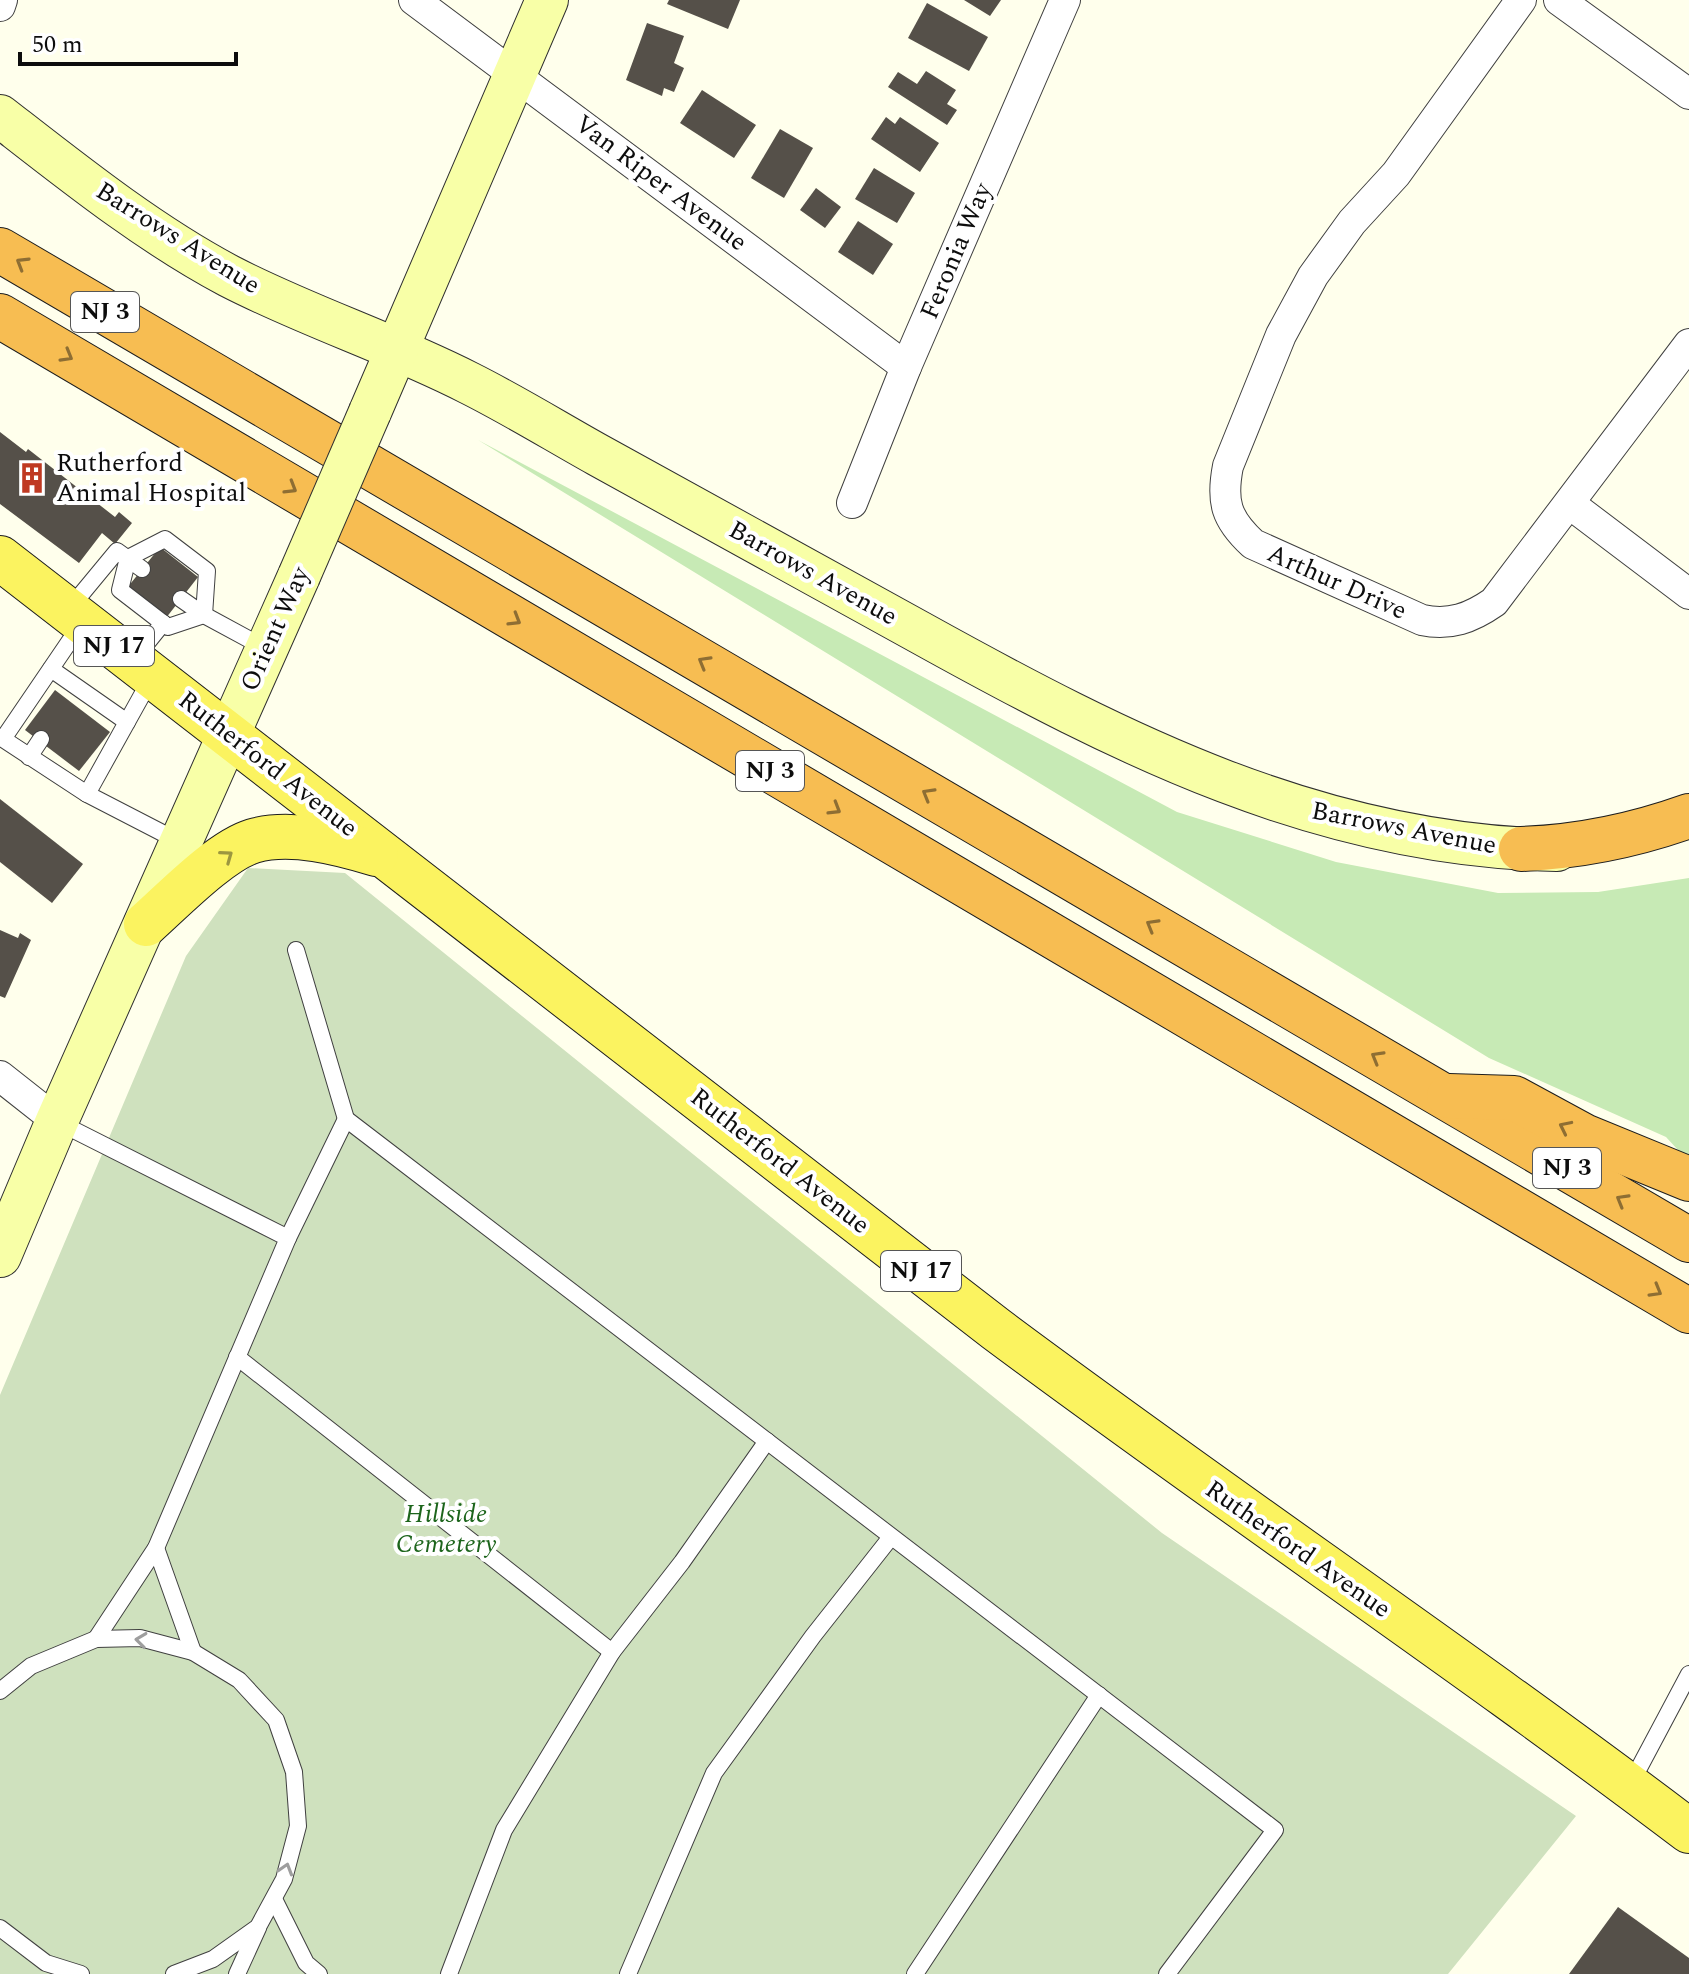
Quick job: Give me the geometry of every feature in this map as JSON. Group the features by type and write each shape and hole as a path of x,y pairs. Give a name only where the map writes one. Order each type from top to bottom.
{"highway":[{"name":"NJ 3","path":"0,250 1689,1240"},
{"name":"NJ 3","path":"0,316 1689,1311"},
{"path":"1521,849 1622,838 1689,816"},
{"path":"1444,1096 1514,1098 1584,1136 1689,1179"}],"main road":[{"name":"Rutherford Avenue","path":"0,558 1086,1396 1689,1831"},
{"path":"146,924 224,856 253,841 282,838 323,841 391,859"}],"street":[{"path":"0,6 2,0"},
{"name":"Van Riper Avenue","path":"414,0 906,367"},
{"name":"Orient Way","path":"0,1256 299,576 547,0"},
{"name":"Feronia Way","path":"852,503 906,367 1065,0"},
{"name":"Arthur Drive","path":"1521,0 1396,174 1352,222 1313,276 1281,335 1228,466 1224,488 1227,510 1237,529 1253,544 1431,622 1453,622 1474,616 1494,602 1689,344"},
{"path":"1559,0 1689,94"},
{"name":"Barrows Avenue","path":"0,116 144,222 229,275 466,381 1016,686 1208,777 1312,811 1417,835 1521,849 1595,850 1689,837"},
{"path":"1570,504 1689,594"},
{"path":"0,1076 57,1121"}],"lane":[{"path":"165,539 207,571 204,615 168,627 120,590 128,558 165,539"},
{"path":"142,569 117,551 76,616 51,669 3,739 29,757 67,772 87,794 181,843"},
{"path":"181,599 266,649"},
{"path":"87,794 127,722 143,668 163,623"},
{"path":"51,669 72,692 101,712 127,722"},
{"path":"29,757 41,739"},
{"path":"296,950 346,1119 1275,1830 1167,1974"},
{"path":"96,1639 156,1548 288,1238 346,1119"},
{"path":"57,1121 288,1238"},
{"path":"237,1357 612,1652"},
{"path":"449,1974 504,1830 612,1652 682,1562 767,1441"},
{"path":"628,1974 714,1773 813,1636 891,1537"},
{"path":"156,1548 193,1652"},
{"path":"0,1691 31,1666 96,1639 140,1638 193,1652 239,1680 276,1720 294,1772 298,1826 284,1879 237,1974"},
{"path":"1629,1786 1689,1674"},
{"path":"915,1974 1099,1695"},
{"path":"274,1899 306,1963 319,1974"},
{"path":"174,1974 213,1959 258,1927"},
{"path":"0,1928 46,1963 81,1974"}],"green space":[{"path":"478,440 1177,812 1336,862 1498,893 1598,892 1689,878 1689,1162 1666,1137 1489,1058"},
{"name":"Hillside Cemetery","path":"248,868 345,873 1162,1533 1576,1816 1448,1974 0,1974 0,1395 186,956"}],"building":[{"path":"669,0 740,0 728,29 667,4"},
{"path":"964,0 1001,0 990,16"},
{"path":"927,3 988,37 969,71 908,38"},
{"path":"647,23 684,36 674,63 684,68 674,92 664,88 662,96 626,80"},
{"path":"926,71 956,90 947,104 957,110 947,125 888,87 898,72 917,84"},
{"path":"702,90 756,125 734,158 680,123"},
{"path":"886,117 895,124 900,117 939,143 920,172 871,139"},
{"path":"780,129 813,148 784,198 751,178"},
{"path":"874,168 915,193 897,223 855,199"},
{"path":"816,188 841,207 825,228 800,210"},
{"path":"858,221 893,244 873,275 838,252"},
{"name":"Rutherford Animal Hospital","path":"0,432 26,452 28,449 115,517 119,512 132,523 115,544 102,533 79,563 0,504"},
{"path":"160,547 198,577 166,618 127,588"},
{"path":"55,690 110,732 79,771 25,730"},
{"path":"0,799 83,864 52,903 0,862"},
{"path":"0,930 18,938 20,933 31,940 5,998 0,996"},
{"path":"1618,1907 1689,1958 1689,1974 1569,1974"}],"place":[{"name":"Rutherford Animal Hospital","path":"32,478"}]}
